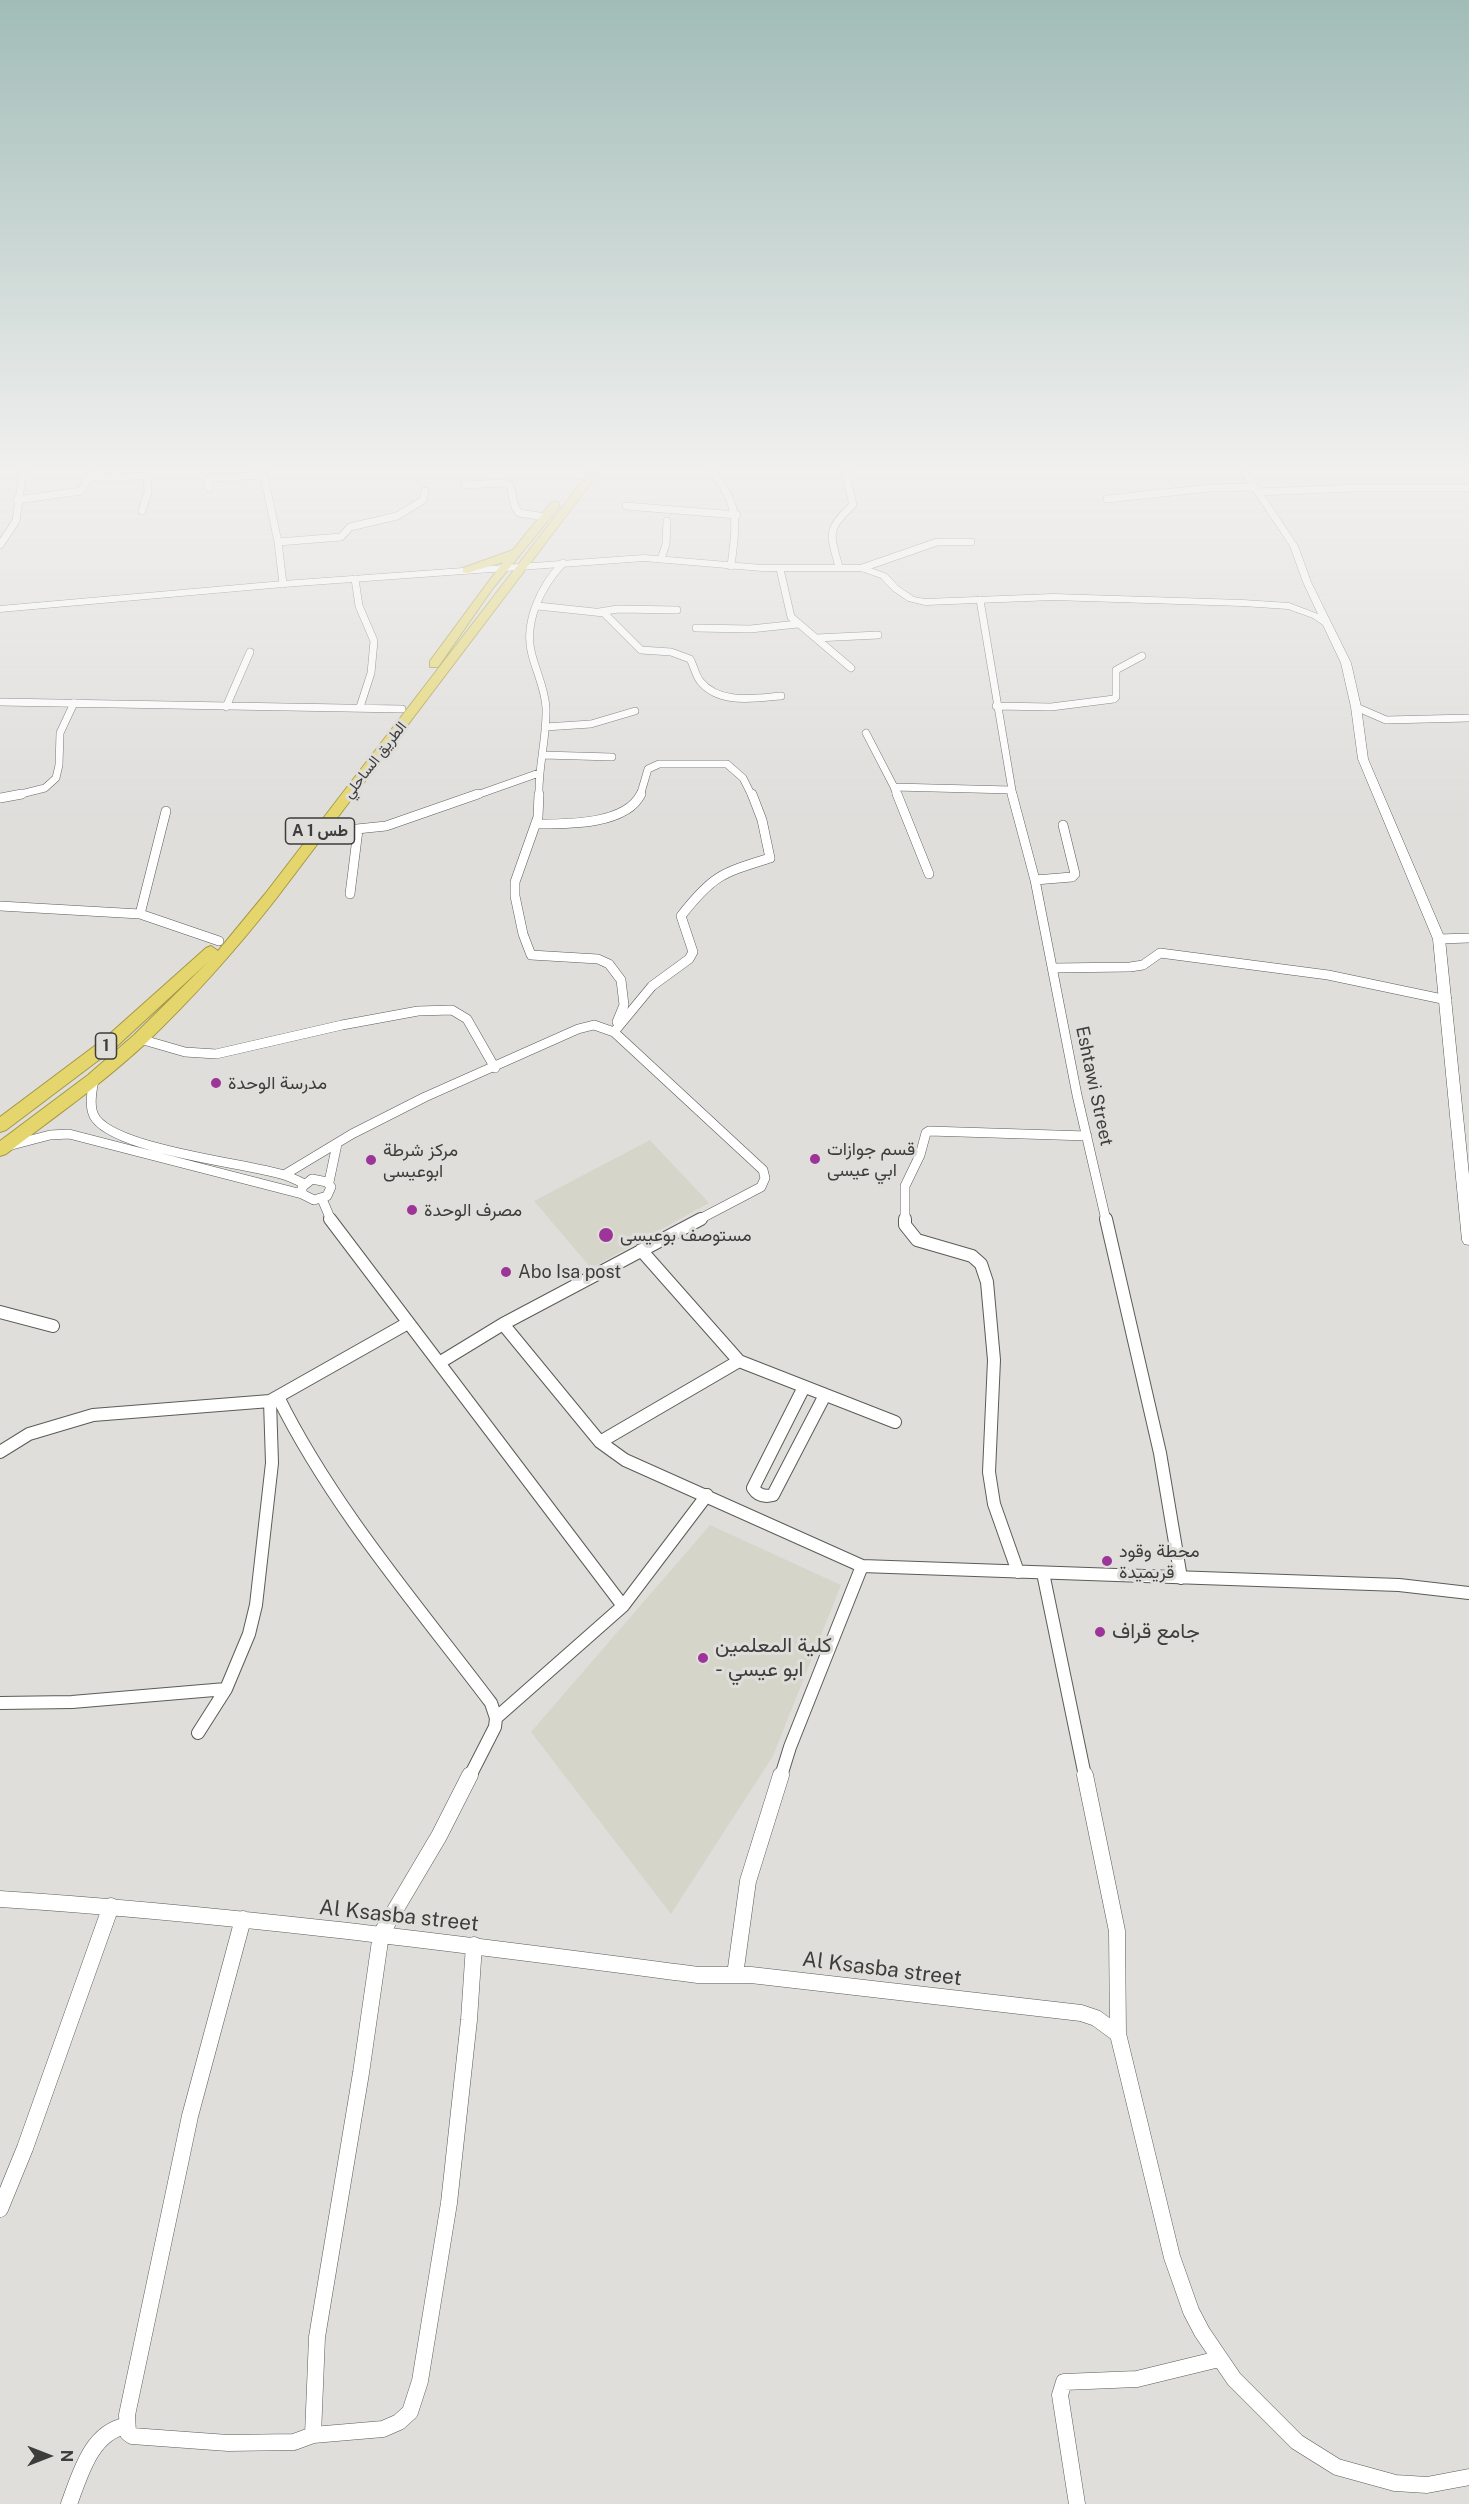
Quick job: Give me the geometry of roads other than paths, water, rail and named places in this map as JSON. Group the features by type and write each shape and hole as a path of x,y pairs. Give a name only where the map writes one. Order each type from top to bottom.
{"highway":[{"name":"الطريق الساحلي","path":"2,1124 110,1043 205,958 402,709 488,588"},
{"name":"الطريق الساحلي","path":"2,1148 94,1079 140,1039 220,959 507,588"}],"street":[{"path":"0,609 240,588"},
{"path":"356,588 359,606 374,641 373,667 360,707"},
{"path":"546,588 530,626 529,651 532,662 543,681 546,699 537,824 521,861 515,893 525,945 531,955 598,959 609,964 621,980 624,1005 614,1032"},
{"path":"784,588 791,617 851,668"},
{"path":"895,588 911,599 936,602 1109,597 1289,606 1305,604 1315,599"},
{"path":"1311,588 1346,663 1356,707 1363,759 1440,939 1469,1240"},
{"name":"Eshtawi Street","path":"980,600 1011,790 1035,880 1087,1136 1160,1453 1181,1578"},
{"path":"538,606 598,612 618,609 677,610"},
{"path":"1289,606 1316,616 1329,625"},
{"path":"598,612 610,617 641,650 671,652 690,659 701,684 725,696 742,699 781,696"},
{"path":"696,628 773,628 798,624"},
{"path":"816,638 878,635"},
{"path":"226,707 250,652"},
{"path":"996,706 1051,707 1114,699 1117,693 1116,670 1142,656"},
{"path":"0,702 402,709"},
{"path":"0,798 43,789 52,783 60,767 59,738 74,703"},
{"path":"1356,707 1386,720 1469,718"},
{"path":"545,727 580,726 613,721 635,711"},
{"path":"866,733 894,787 929,874"},
{"path":"543,755 612,757"},
{"path":"537,824 578,822 631,809 638,801 645,785 648,769 659,764 735,766 742,774 759,812 769,843 770,858 723,873 688,904 681,916 693,952 689,959 652,986 614,1032"},
{"path":"318,833 386,826 539,773"},
{"path":"894,787 1011,790"},
{"path":"140,914 166,811"},
{"path":"1035,880 1062,879 1075,874 1063,825"},
{"path":"350,894 358,830"},
{"path":"0,906 140,914 219,942"},
{"path":"1440,939 1469,938"},
{"path":"1054,968 1130,967 1143,965 1160,953 1328,975 1447,1000"},
{"path":"140,1039 185,1052 216,1054 364,1021 418,1011 452,1010 467,1019 495,1068"},
{"path":"284,1175 425,1097 495,1068 578,1029 594,1025 614,1032 763,1170 765,1178 761,1186 503,1324 439,1363"},
{"path":"94,1079 92,1107 97,1120 108,1129 143,1142 284,1175 306,1186"},
{"path":"1018,1572 994,1504 989,1472 994,1360 987,1282 981,1264 972,1257 931,1246 911,1235 905,1225 905,1186 920,1155 926,1133 929,1131 1087,1136"},
{"path":"2,1148 50,1135 69,1134 279,1186 306,1186 322,1179 329,1182"},
{"path":"309,1161 306,1186 309,1200 322,1199 330,1191 329,1182 337,1144"},
{"path":"322,1199 331,1220 623,1606"},
{"path":"640,1250 739,1361 895,1422"},
{"path":"0,1312 53,1326"},
{"path":"0,1452 8,1444 72,1420 93,1415 274,1399 408,1323"},
{"path":"503,1324 600,1442 625,1460 862,1566 1399,1585 1469,1593"},
{"path":"600,1442 739,1361"},
{"path":"804,1387 753,1488 756,1493 766,1497 773,1495 825,1395"},
{"path":"198,1733 215,1710 226,1689 249,1634 256,1605 272,1463 274,1399"},
{"path":"274,1399 363,1532 491,1703 496,1718 495,1727 439,1836 381,1934 361,2073 317,2337 313,2435"},
{"path":"496,1718 623,1606 707,1495"},
{"path":"735,1975 748,1881 756,1854 790,1747 862,1566"},
{"path":"1043,1573 1117,1931 1118,2034 1172,2257 1191,2311 1219,2359 1234,2379 1277,2424 1298,2442 1337,2467 1395,2483 1427,2485 1469,2477"},
{"path":"0,1703 72,1702 226,1689"},
{"name":"Al Ksasba street","path":"0,1899 111,1906 243,1919 474,1945 698,1974 752,1975 1081,2013 1096,2018 1118,2034"},
{"path":"0,2209 25,2148 111,1906"},
{"path":"243,1919 190,2116 132,2389 126,2426 128,2433 132,2436 173,2441 266,2444 294,2442 313,2435 383,2429 399,2422 410,2412 416,2399 449,2203 469,2020 474,1945"},
{"path":"1077,2504 1060,2395 1065,2382 1137,2379 1219,2359"},
{"path":"69,2504 81,2474 97,2444 112,2429 126,2426"}],"place":[{"name":"مدرسة الوحدة","path":"216,1083"},
{"name":"قسم جوازات ابي عيسى","path":"815,1159"},
{"name":"مركز شرطة ابوعيسى","path":"371,1160"},
{"name":"مصرف الوحدة","path":"412,1210"},
{"name":"مستوصف بوعيسى","path":"606,1235"},
{"name":"Abo Isa post","path":"506,1272"},
{"name":"محطة وقود قريميدة","path":"1107,1561"},
{"name":"جامع قراف","path":"1100,1632"},
{"name":"كلية المعلمين - ابو عيسي","path":"703,1658"}]}
